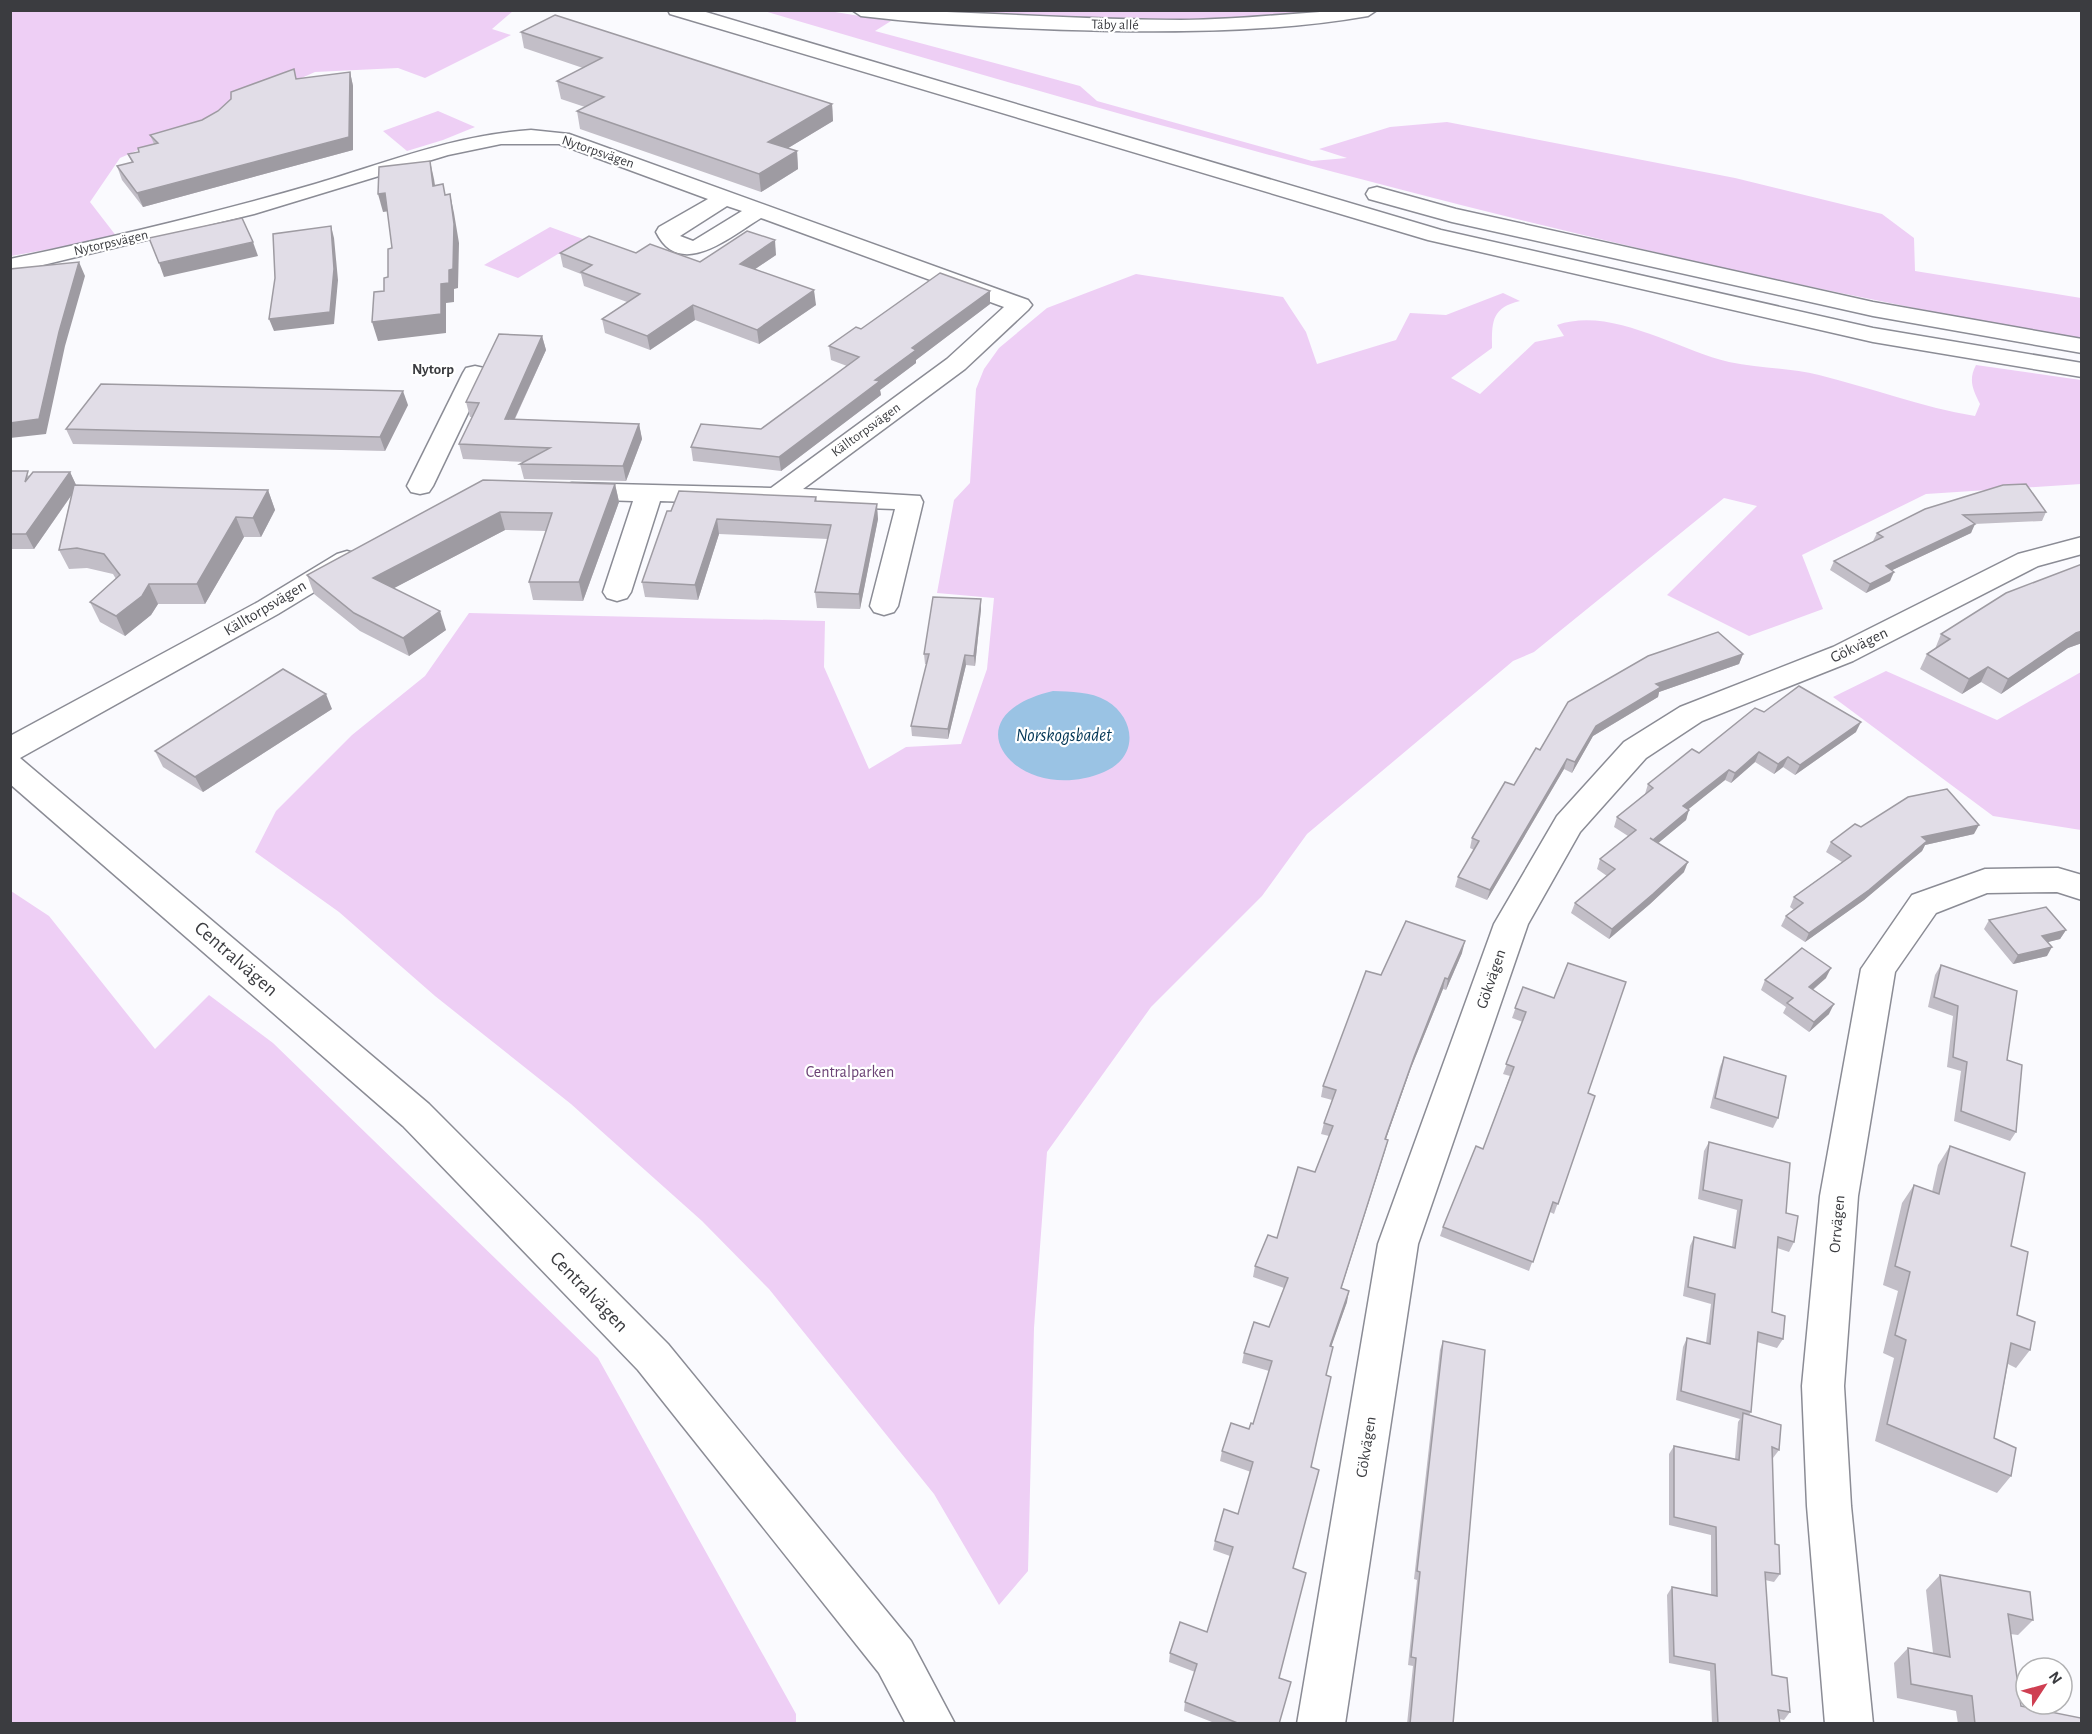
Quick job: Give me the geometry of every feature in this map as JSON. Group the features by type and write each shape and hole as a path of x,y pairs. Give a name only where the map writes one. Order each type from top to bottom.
{"main road":[{"path":"677,10 1436,235 1873,335 2082,370"},
{"path":"745,10 1065,103"},
{"name":"Täby allé","path":"861,10 964,20 1242,26 1294,22 1368,10"},
{"name":"Nytorpsvägen","path":"10,266 127,240 313,190 480,140 525,136 562,138 1020,304 956,364"},
{"path":"1361,189 1452,215 1873,309 2082,346"},
{"path":"726,196 668,232 671,240 688,248 699,247 760,209"},
{"name":"Källtorpsvägen","path":"777,496 956,364"},
{"path":"420,486 475,373"},
{"path":"545,491 910,501 884,606"},
{"path":"617,592 649,494"},
{"name":"Gökvägen","path":"1321,1724 1398,1244 1511,924 1568,824 1635,750 1691,714 1844,654 2028,560 2082,545"},
{"name":"Källtorpsvägen","path":"12,751 268,608 369,547"},
{"name":"Centralvägen","path":"12,751 185,915 416,1114 653,1357 896,1657 932,1724"},
{"name":"Orrvägen","path":"1849,1724 1829,1506 1823,1386 1839,1196 1878,969 1924,904 1985,881 2058,880 2082,888"}],"green space":[{"path":"11,11 513,11 492,29 511,35 425,78 398,68 315,72 120,158 90,202 117,237 11,256"},
{"path":"764,11 829,11 891,21 875,31 1080,86 1097,101 1312,161 1347,158 1319,149 1390,127 1447,122 1735,178 1882,214 1914,238 1915,271 2081,298 2081,339 1914,308 1748,273 1418,194 1254,151"},
{"path":"917,11 1336,11 1304,16 1223,22"},
{"path":"438,111 475,127 407,151 383,131"},
{"path":"550,227 583,239 518,278 484,265"},
{"name":"Centralparken","path":"1136,274 1283,297 1306,332 1317,364 1396,340 1410,313 1446,315 1503,293 1520,301 1503,308 1495,317 1492,348 1451,378 1480,394 1535,342 1564,336 1557,325 1578,321 1599,321 1621,325 1729,362 1819,375 1935,408 1975,416 1980,404 1972,385 1972,375 1976,365 2081,380 2081,484 1926,494 1802,555 1823,609 1749,636 1667,595 1757,506 1724,498 1534,652 1513,661 1307,834 1262,896 1151,1007 1047,1152 1034,1328 1028,1571 999,1605 934,1494 769,1289 702,1221 571,1104 435,996 339,912 255,852 276,811 352,735 425,676 469,613 825,621 824,667 869,769 906,747 961,744 987,669 994,598 937,593 954,500 970,483 976,389 984,369 999,348 1047,308"},
{"path":"1886,671 1997,720 2081,672 2081,830 1993,816 1833,697"},
{"path":"11,891 49,916 155,1049 209,995 273,1043 598,1358 796,1714 796,1723 11,1723"}],"water":[{"name":"Norskogsbadet","path":"1053,691 1094,695 1117,709 1124,718 1130,738 1123,757 1115,765 1104,772 1073,780 1045,778 1022,769 1005,755 998,738 1002,720 1020,703"}],"building":[{"path":"555,15 832,104 768,142 797,151 759,174 577,111 604,97 557,81 602,58 521,32"},
{"path":"294,69 296,79 350,72 349,137 137,193 117,166 133,162 128,154 139,152 138,148 158,143 150,135 202,120 218,111 231,99 231,92"},
{"path":"430,161 433,186 443,184 445,195 450,194 454,224 453,269 449,270 449,283 441,284 441,314 372,322 374,292 384,291 384,278 388,277 388,249 392,248 385,193 378,194 379,167"},
{"path":"242,218 253,242 159,263 149,238"},
{"path":"331,226 334,269 330,312 269,319 275,278 273,234"},
{"path":"747,231 775,240 740,264 814,290 757,330 693,305 647,336 602,319 640,294 581,272 592,265 560,253 589,236 636,253 650,244 700,262"},
{"path":"79,262 59,332 39,419 10,423 10,269"},
{"path":"940,273 990,291 912,348 916,350 875,380 880,381 779,457 691,447 701,424 761,429 859,357 829,346 856,327 861,329"},
{"path":"499,334 542,336 505,419 639,424 623,466 520,464 550,448 459,444 479,403 466,402"},
{"path":"101,384 403,391 380,437 66,429"},
{"path":"10,471 28,471 25,482 33,472 70,472 26,534 10,534"},
{"path":"483,480 615,484 579,582 529,582 552,513 500,512 373,578 440,611 403,638 354,613 307,575"},
{"path":"2026,484 2046,512 1963,515 1975,524 1886,566 1894,572 1870,584 1834,561 1883,537 1877,533 1925,509 2003,485"},
{"path":"74,485 268,490 253,518 236,517 197,584 149,584 142,596 116,616 90,602 120,575 104,554 77,548 59,550"},
{"path":"679,491 816,497 815,501 877,504 859,594 815,592 831,525 717,519 695,585 642,582 667,511 671,511"},
{"path":"2082,564 2082,631 2008,679 1988,667 1969,679 1927,654 1950,639 1941,634 2006,593"},
{"path":"933,597 981,599 974,656 965,655 948,729 911,726 929,654 924,654"},
{"path":"1718,632 1743,654 1656,684 1661,687 1596,726 1575,762 1567,759 1490,890 1458,877 1479,841 1472,838 1505,782 1514,785 1536,748 1540,750 1568,702 1648,656"},
{"path":"283,669 326,694 195,777 155,751"},
{"path":"1799,686 1861,722 1800,765 1788,757 1778,764 1759,752 1735,773 1729,770 1683,806 1689,810 1653,840 1688,862 1612,929 1575,903 1615,869 1600,859 1636,830 1617,817 1653,788 1648,784 1692,749 1699,753 1755,708 1764,712"},
{"path":"1947,789 1979,825 1922,837 1927,841 1869,890 1809,933 1786,916 1803,903 1794,897 1851,856 1831,842 1855,824 1861,827 1908,797"},
{"path":"2046,907 2066,930 2042,936 2052,947 2018,955 1989,920"},
{"path":"1406,921 1465,941 1448,979 1445,978 1414,1057 1385,1139 1388,1140 1341,1288 1349,1291 1330,1346 1333,1347 1326,1375 1331,1377 1311,1467 1319,1470 1293,1568 1306,1573 1279,1678 1291,1682 1279,1724 1240,1724 1185,1702 1197,1664 1170,1653 1180,1622 1207,1632 1233,1547 1215,1541 1224,1509 1238,1514 1253,1462 1222,1451 1231,1423 1249,1429 1251,1423 1253,1424 1272,1361 1244,1353 1254,1322 1269,1327 1288,1278 1255,1266 1268,1235 1277,1238 1298,1167 1315,1172 1333,1126 1324,1123 1336,1090 1323,1086 1366,971 1381,975"},
{"path":"1802,948 1831,968 1809,987 1834,1004 1814,1022 1787,1003 1793,998 1765,980"},
{"path":"1568,963 1626,982 1588,1093 1595,1096 1558,1204 1553,1202 1533,1262 1443,1227 1476,1146 1483,1149 1514,1067 1506,1064 1526,1012 1515,1008 1523,987 1554,998"},
{"path":"1941,965 2017,991 2007,1060 2022,1065 2016,1132 1961,1111 1967,1062 1953,1057 1958,1006 1934,997"},
{"path":"1724,1057 1786,1076 1778,1118 1715,1098"},
{"path":"1709,1142 1790,1163 1786,1213 1798,1216 1794,1242 1778,1237 1772,1312 1785,1316 1783,1339 1758,1332 1751,1412 1681,1391 1687,1338 1710,1344 1715,1294 1688,1287 1694,1237 1735,1248 1742,1200 1703,1190"},
{"path":"1950,1146 2025,1173 2011,1246 2028,1252 2017,1315 2035,1322 2030,1350 2011,1343 1994,1438 2016,1448 2011,1476 1887,1424 1906,1340 1895,1335 1910,1272 1895,1266 1914,1185 1939,1194"},
{"path":"1443,1341 1485,1350 1453,1724 1410,1724 1416,1658 1411,1657 1420,1572 1417,1571"},
{"path":"1743,1413 1781,1425 1779,1450 1772,1447 1775,1544 1779,1545 1780,1574 1765,1572 1772,1675 1787,1678 1790,1712 1778,1710 1780,1724 1718,1724 1715,1664 1674,1656 1672,1587 1717,1596 1716,1527 1674,1517 1674,1446 1739,1460"},
{"path":"1940,1575 2030,1592 2033,1620 2008,1614 2014,1656 2014,1716 2071,1716 2081,1718 2081,1724 1975,1724 1972,1696 1911,1684 1908,1648 1950,1657"}],"district":[{"name":"Nytorp","path":"433,369"}]}
